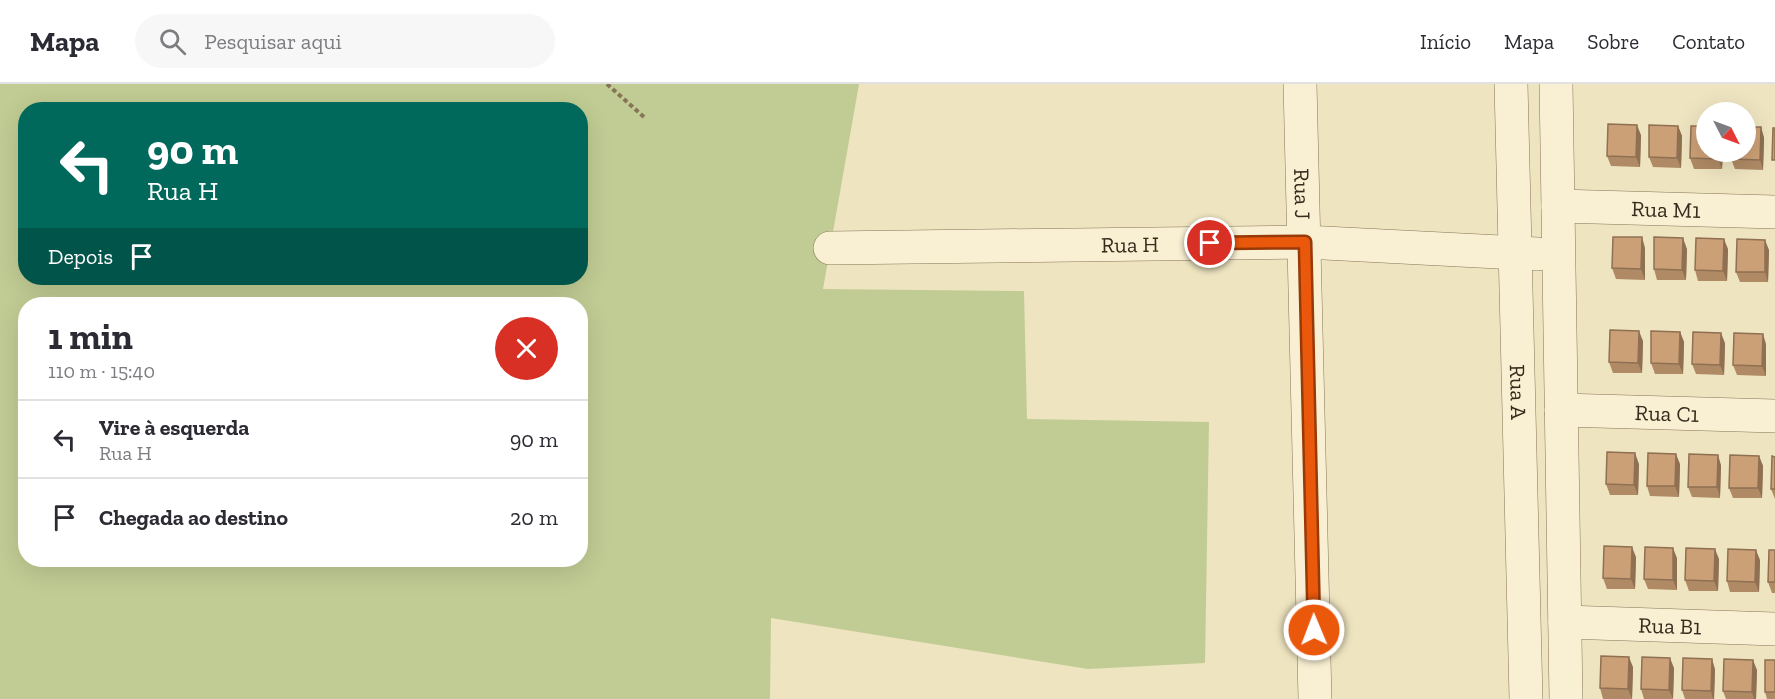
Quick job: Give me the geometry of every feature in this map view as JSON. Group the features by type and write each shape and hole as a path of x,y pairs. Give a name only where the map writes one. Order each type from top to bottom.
{"street":[{"name":"Rua J","path":"1300,84 1315,699"},
{"name":"Rua A","path":"1511,84 1526,253 1516,295 1526,699"},
{"name":"Rua A","path":"1556,84 1566,699"},
{"name":"Rua M1","path":"1558,206 1775,212"},
{"name":"Rua H","path":"830,248 1305,242 1526,253"},
{"path":"1516,295 1560,292"},
{"name":"Rua C1","path":"1561,410 1775,416"},
{"path":"1521,495 1563,492"},
{"name":"Rua B1","path":"1565,622 1775,629"}],"path":[{"path":"607,84 644,117"}],"green space":[{"path":"0,84 859,84 823,289 1024,291 1027,419 1209,422 1205,663 1088,669 771,618 770,699 0,699"}],"building":[{"path":"1608,124 1637,125 1636,157 1607,156"},
{"path":"1649,125 1678,126 1677,158 1649,157"},
{"path":"1691,126 1696,126 1696,158 1690,158"},
{"path":"1756,127 1761,127 1760,160 1756,160"},
{"path":"1773,128 1775,128 1775,160 1772,160"},
{"path":"1613,237 1642,237 1641,269 1612,268"},
{"path":"1654,237 1683,238 1682,270 1654,269"},
{"path":"1696,238 1724,239 1723,271 1695,270"},
{"path":"1737,239 1765,240 1765,272 1736,272"},
{"path":"1610,330 1639,331 1638,363 1609,362"},
{"path":"1651,331 1680,332 1679,364 1651,363"},
{"path":"1693,332 1721,333 1720,365 1692,364"},
{"path":"1734,333 1763,334 1762,366 1733,365"},
{"path":"1607,452 1635,453 1634,485 1606,484"},
{"path":"1648,453 1676,454 1675,486 1647,486"},
{"path":"1689,454 1718,455 1717,487 1688,487"},
{"path":"1730,455 1759,456 1758,488 1729,488"},
{"path":"1772,456 1775,457 1775,489 1771,489"},
{"path":"1604,546 1632,547 1631,579 1603,578"},
{"path":"1645,547 1673,548 1673,580 1644,579"},
{"path":"1686,548 1715,549 1714,581 1685,580"},
{"path":"1728,549 1756,550 1755,582 1727,581"},
{"path":"1769,550 1775,550 1775,582 1768,582"},
{"path":"1601,656 1629,657 1628,689 1600,688"},
{"path":"1642,657 1670,658 1669,690 1641,689"},
{"path":"1683,658 1712,659 1711,691 1682,690"},
{"path":"1724,659 1753,660 1752,692 1723,691"},
{"path":"1765,660 1775,660 1775,692 1765,692"}],"route":[{"path":"1210,243 1305,242 1314,630"}]}
